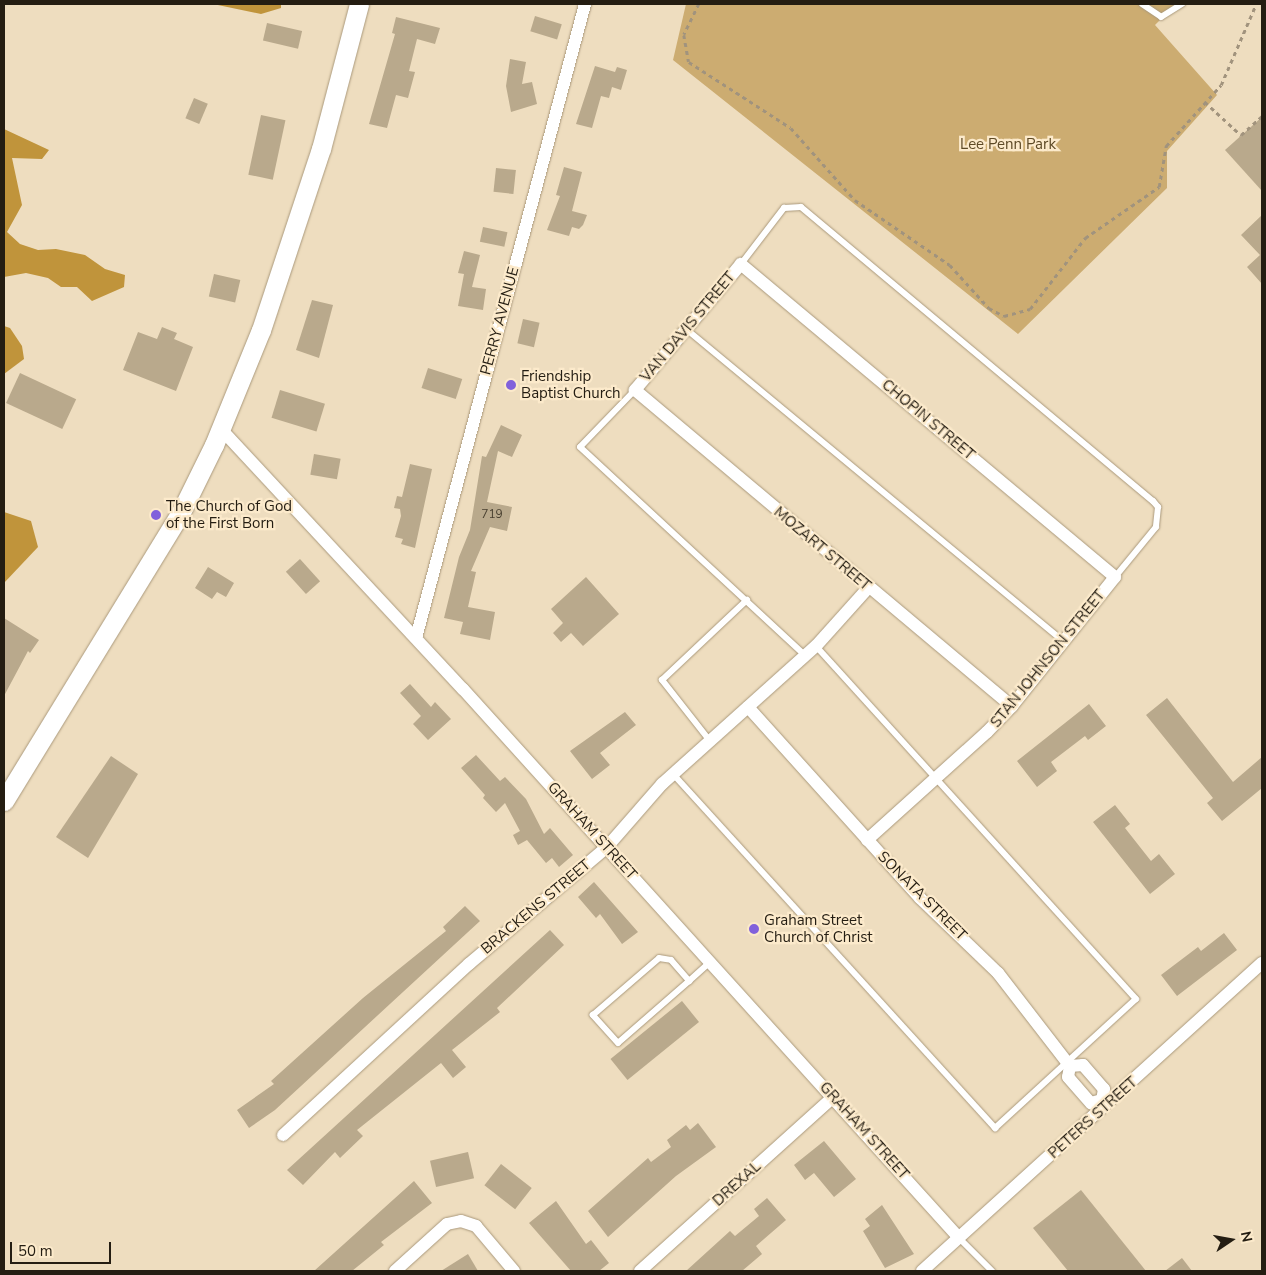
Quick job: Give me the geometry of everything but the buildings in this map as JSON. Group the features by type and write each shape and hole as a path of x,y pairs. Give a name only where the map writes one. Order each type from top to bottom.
{"main road":[{"path":"4,801 180,514 221,428 261,330 321,149 359,4"}],"street":[{"name":"PERRY AVENUE","path":"416,638 585,4"},
{"name":"VAN DAVIS STREET","path":"635,390 741,264"},
{"name":"CHOPIN STREET","path":"741,264 1115,577"},
{"name":"MOZART STREET","path":"635,390 868,588 1012,706"},
{"name":"GRAHAM STREET","path":"221,428 607,847 959,1238"},
{"name":"STAN JOHNSON STREET","path":"867,840 1012,706 1115,577"},
{"name":"BRACKENS STREET","path":"283,1135 469,964 607,847 673,774 806,656 868,588"},
{"name":"SONATA STREET","path":"748,707 920,898 998,974 1068,1065 1068,1077 1091,1103 1104,1103"},
{"name":"PETERS STREET","path":"922,1271 1104,1103 1262,964"},
{"path":"1068,1065 1083,1065 1104,1089 1104,1103"},
{"name":"DREXAL","path":"640,1271 833,1097"},
{"path":"395,1271 446,1224 460,1220 476,1226 514,1271"}],"lane":[{"path":"1142,4 1161,17 1182,4"},
{"path":"741,264 784,208 801,207 1153,501 1158,507 1156,526 1115,577"},
{"path":"686,329 1063,642"},
{"path":"635,390 580,447 806,656"},
{"path":"710,741 662,680 747,600"},
{"path":"673,774 995,1128 1068,1065 1136,999 816,646"},
{"path":"689,981 671,960 659,958 593,1015 618,1043 711,962"},
{"path":"959,1238 992,1271"}],"path":[{"path":"699,4 684,35 688,62 786,124 855,200 950,265 989,308 1004,316 1030,309 1085,238 1159,187 1166,146 1205,102 1229,71 1245,22 1256,4"},
{"path":"1205,102 1241,135 1262,116"}],"green space":[{"name":"Lee Penn Park","path":"686,4 1176,4 1155,25 1217,95 1167,151 1167,188 1018,334 673,60"}],"shaded area":[{"path":"213,4 281,4 281,8 261,14"},
{"path":"4,129 49,150 42,159 12,158 22,205 7,232 20,244 38,250 56,249 85,255 105,269 125,275 124,287 92,301 77,287 61,287 48,278 26,273 4,277"},
{"path":"4,326 10,328 22,346 24,359 4,374"},
{"path":"4,512 31,521 38,547 4,583"}],"place":[{"name":"Friendship Baptist Church","path":"511,385"},
{"name":"The Church of God of the First Born","path":"156,515"},
{"name":"Graham Street Church of Christ","path":"754,929"}]}
